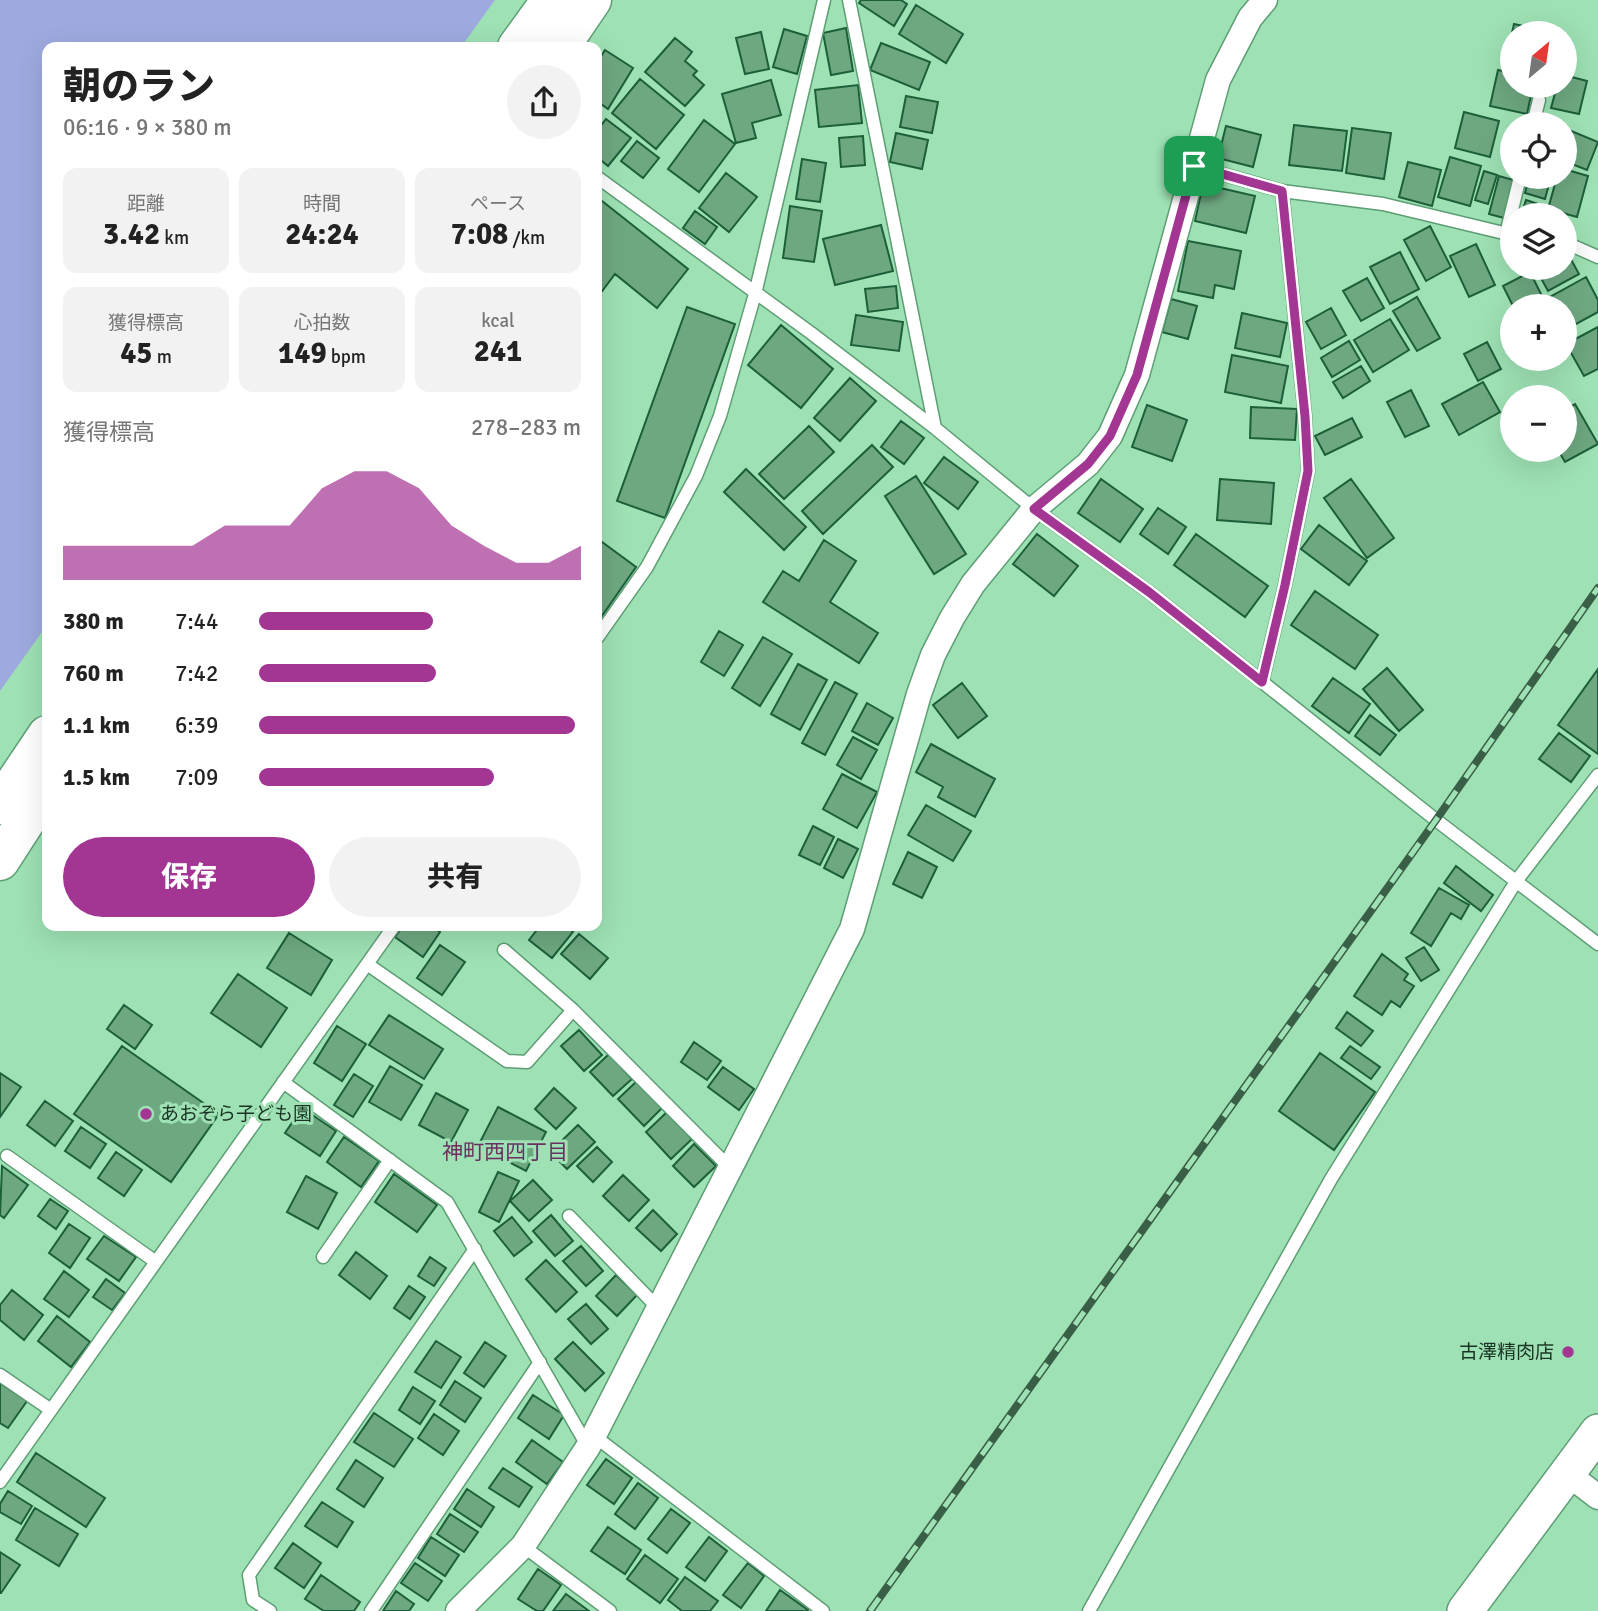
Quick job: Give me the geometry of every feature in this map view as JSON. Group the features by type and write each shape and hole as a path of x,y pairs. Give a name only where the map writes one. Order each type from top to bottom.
{"highway":[{"path":"521,42 551,0"},
{"path":"563,42 592,0"},
{"path":"0,805 42,742"},
{"path":"0,862 42,796"}],"main road":[{"path":"1465,1611 1598,1432"}],"street":[{"path":"458,1611 523,1546 591,1441 852,929 915,707 933,655 952,618 974,584 1034,509 1088,464 1110,436 1137,375 1218,80 1253,6"},
{"path":"1569,1474 1598,1497"}],"lane":[{"path":"602,631 647,567 696,476 720,416 755,293 824,0"},
{"path":"849,0 935,428"},
{"path":"1536,112 1539,100"},
{"path":"1194,166 1282,191 1383,204 1500,233"},
{"path":"602,181 935,428 1034,509 1149,592 1436,820 1598,944"},
{"path":"1262,682 1308,471 1282,191"},
{"path":"1577,248 1598,257"},
{"path":"1089,1611 1331,1179 1517,880 1598,775"},
{"path":"0,1482 390,931"},
{"path":"504,950 573,1010 730,1168"},
{"path":"367,964 507,1060 527,1062 573,1010"},
{"path":"283,1082 447,1202 540,1362 591,1441 823,1611"},
{"path":"7,1156 156,1262"},
{"path":"323,1257 390,1160"},
{"path":"569,1216 659,1309"},
{"path":"270,1611 253,1600 250,1575 475,1249"},
{"path":"371,1611 540,1362"},
{"path":"0,1375 51,1410"},
{"path":"523,1546 610,1611"}],"shaded area":[{"path":"0,0 495,0 465,42 42,42 42,632 0,691"}],"building":[{"path":"861,0 901,0 907,4 894,26 859,3"},
{"path":"916,5 963,34 946,63 899,34"},
{"path":"846,28 853,71 831,75 823,33"},
{"path":"784,29 807,36 797,74 773,67"},
{"path":"761,32 769,69 745,74 736,38"},
{"path":"675,38 692,52 685,61 697,71 693,75 704,85 685,106 645,72"},
{"path":"881,43 930,62 919,90 870,70"},
{"path":"605,50 633,68 608,109 602,105 602,55"},
{"path":"1498,70 1500,98 1530,98 1527,112 1490,106"},
{"path":"1577,78 1587,81 1579,114 1551,108 1554,98 1577,98"},
{"path":"640,79 684,115 656,149 612,113"},
{"path":"771,80 781,115 752,123 756,138 736,143 722,94"},
{"path":"858,85 862,123 819,127 815,90"},
{"path":"906,96 938,102 932,133 900,127"},
{"path":"1464,112 1499,121 1490,157 1455,148"},
{"path":"606,119 631,138 608,166 602,161 602,124"},
{"path":"704,120 735,144 699,192 668,169"},
{"path":"1294,125 1347,131 1342,171 1289,165"},
{"path":"1226,126 1261,135 1253,167 1218,158"},
{"path":"1352,128 1391,133 1384,179 1346,173"},
{"path":"896,133 928,140 922,169 890,162"},
{"path":"1577,133 1598,142 1587,170 1577,166"},
{"path":"863,136 865,165 841,167 839,138"},
{"path":"637,141 659,158 643,178 621,161"},
{"path":"1450,157 1481,166 1470,206 1438,197"},
{"path":"802,159 826,163 820,202 796,199"},
{"path":"1408,162 1441,170 1432,206 1399,197"},
{"path":"1484,171 1497,175 1488,204 1475,200"},
{"path":"726,173 757,197 729,232 699,208"},
{"path":"1577,173 1588,176 1577,217 1577,203 1550,203 1554,189 1577,189"},
{"path":"1499,176 1500,189 1511,189 1508,203 1500,203 1500,217 1489,214"},
{"path":"1203,184 1255,196 1246,233 1195,221"},
{"path":"1526,189 1548,189 1545,199 1525,193"},
{"path":"602,201 688,269 657,308 615,274 602,291"},
{"path":"790,206 822,211 814,262 783,258"},
{"path":"695,211 717,227 705,244 683,228"},
{"path":"881,225 893,271 835,285 823,239"},
{"path":"1430,226 1451,267 1426,281 1404,240"},
{"path":"1188,241 1241,251 1234,289 1215,285 1213,298 1178,291"},
{"path":"1476,244 1495,285 1469,297 1450,256"},
{"path":"1400,252 1419,289 1390,304 1370,267"},
{"path":"1586,277 1598,300 1598,312 1577,324 1577,294 1555,294"},
{"path":"1367,278 1384,308 1361,321 1343,291"},
{"path":"1515,280 1534,280 1541,294 1507,294 1503,286"},
{"path":"1542,280 1568,280 1548,291"},
{"path":"896,286 898,308 868,312 865,289"},
{"path":"1417,297 1440,338 1417,351 1393,311"},
{"path":"1171,299 1197,306 1188,339 1162,332"},
{"path":"687,307 735,324 665,518 617,501"},
{"path":"1331,308 1346,335 1321,349 1306,322"},
{"path":"1242,313 1287,323 1280,357 1235,348"},
{"path":"856,315 903,322 899,351 851,345"},
{"path":"1390,319 1409,350 1373,372 1354,340"},
{"path":"781,325 833,369 801,408 748,365"},
{"path":"1598,327 1598,369 1584,376 1577,364 1577,338"},
{"path":"1349,341 1360,360 1332,377 1321,358"},
{"path":"1487,342 1500,370 1478,381 1464,354"},
{"path":"1232,355 1288,366 1281,403 1225,392"},
{"path":"1361,366 1370,381 1343,398 1333,382"},
{"path":"850,378 876,401 840,441 814,418"},
{"path":"1483,382 1500,412 1459,435 1442,404"},
{"path":"1411,390 1429,426 1405,437 1387,402"},
{"path":"1147,405 1187,420 1172,461 1132,447"},
{"path":"1251,407 1297,409 1295,440 1250,438"},
{"path":"1577,407 1598,444 1577,455"},
{"path":"1352,418 1362,437 1325,455 1315,436"},
{"path":"901,421 924,438 904,464 881,447"},
{"path":"809,426 834,452 784,499 759,474"},
{"path":"872,445 893,467 823,534 802,511"},
{"path":"944,457 978,482 958,509 924,483"},
{"path":"746,469 806,527 784,550 724,492"},
{"path":"916,476 966,554 934,574 885,496"},
{"path":"1101,479 1143,509 1120,542 1078,513"},
{"path":"1220,479 1274,483 1271,524 1217,520"},
{"path":"1351,479 1394,538 1367,558 1324,498"},
{"path":"1158,508 1186,527 1168,554 1140,534"},
{"path":"1319,525 1367,561 1349,585 1301,549"},
{"path":"1037,534 1078,566 1054,596 1013,564"},
{"path":"1196,534 1268,586 1245,617 1174,565"},
{"path":"824,540 856,561 830,602 878,633 859,663 763,602 783,571 799,581"},
{"path":"602,542 636,567 602,616"},
{"path":"1315,591 1378,635 1355,669 1291,625"},
{"path":"719,631 743,645 724,676 701,662"},
{"path":"763,637 792,654 760,706 732,688"},
{"path":"798,664 827,680 800,730 771,714"},
{"path":"1387,668 1423,710 1399,731 1363,689"},
{"path":"1598,669 1598,754 1558,725"},
{"path":"1333,678 1370,704 1349,733 1312,706"},
{"path":"835,682 857,694 825,755 802,743"},
{"path":"962,683 987,716 958,738 933,705"},
{"path":"867,703 893,718 878,745 852,731"},
{"path":"1370,715 1396,735 1380,755 1355,736"},
{"path":"1559,733 1590,756 1571,782 1539,759"},
{"path":"853,737 877,750 861,779 837,765"},
{"path":"931,744 995,779 975,817 938,797 943,787 916,772"},
{"path":"842,774 877,792 857,828 823,809"},
{"path":"926,805 971,831 953,861 908,835"},
{"path":"813,826 834,837 820,865 799,855"},
{"path":"838,839 858,849 843,878 824,868"},
{"path":"908,852 937,867 922,898 893,884"},
{"path":"1456,866 1493,895 1481,911 1444,883"},
{"path":"1439,888 1469,905 1461,919 1451,913 1431,946 1411,933"},
{"path":"399,931 440,932 423,957 395,937"},
{"path":"536,931 573,932 552,958 529,940"},
{"path":"289,933 332,960 311,995 267,968"},
{"path":"579,934 608,958 590,979 561,954"},
{"path":"440,945 465,962 442,995 417,978"},
{"path":"1424,947 1439,970 1421,981 1406,958"},
{"path":"1382,954 1408,974 1404,980 1414,986 1400,1007 1391,1001 1382,1015 1354,996"},
{"path":"238,974 287,1008 261,1047 211,1013"},
{"path":"124,1005 152,1025 135,1049 107,1029"},
{"path":"1347,1012 1373,1031 1361,1046 1336,1028"},
{"path":"389,1015 443,1049 424,1079 369,1045"},
{"path":"337,1026 366,1044 342,1081 314,1063"},
{"path":"579,1030 602,1055 584,1071 561,1046"},
{"path":"694,1042 721,1061 707,1080 681,1062"},
{"name":"あおぞら子ども園","path":"122,1046 219,1114 171,1182 74,1114"},
{"path":"1350,1046 1380,1067 1371,1079 1341,1058"},
{"path":"1320,1053 1375,1092 1334,1150 1279,1111"},
{"path":"609,1054 632,1079 613,1096 590,1072"},
{"path":"390,1066 422,1085 401,1120 369,1102"},
{"path":"723,1067 754,1089 739,1110 708,1087"},
{"path":"0,1073 21,1087 0,1117"},
{"path":"354,1074 373,1086 353,1117 334,1105"},
{"path":"638,1080 663,1107 644,1126 618,1099"},
{"path":"554,1088 576,1108 556,1129 535,1109"},
{"path":"436,1093 468,1110 451,1142 419,1125"},
{"path":"45,1101 73,1121 55,1146 27,1125"},
{"path":"498,1107 546,1132 526,1171 478,1146"},
{"path":"302,1108 336,1131 320,1156 285,1133"},
{"path":"667,1112 692,1139 671,1159 646,1132"},
{"path":"578,1125 595,1142 567,1169 550,1152"},
{"path":"81,1127 106,1144 90,1168 65,1151"},
{"path":"344,1137 379,1161 361,1187 327,1162"},
{"path":"694,1144 716,1166 694,1187 673,1166"},
{"path":"597,1147 612,1162 593,1182 577,1166"},
{"path":"116,1152 142,1170 124,1196 98,1178"},
{"path":"2,1166 28,1185 4,1218 0,1215"},
{"path":"498,1172 519,1181 499,1222 479,1212"},
{"path":"394,1174 437,1205 417,1232 375,1202"},
{"path":"623,1175 649,1200 629,1221 603,1196"},
{"path":"306,1176 337,1193 318,1229 287,1212"},
{"path":"533,1180 552,1200 529,1221 510,1201"},
{"path":"50,1199 68,1211 56,1229 38,1216"},
{"path":"653,1210 677,1234 661,1251 636,1228"},
{"path":"551,1215 573,1241 555,1256 533,1231"},
{"path":"512,1217 532,1242 514,1256 494,1231"},
{"path":"69,1224 90,1238 70,1268 49,1253"},
{"path":"104,1236 136,1257 119,1281 87,1259"},
{"path":"581,1246 603,1271 586,1286 563,1261"},
{"path":"356,1252 387,1276 370,1299 339,1275"},
{"path":"430,1257 446,1268 434,1286 418,1276"},
{"path":"546,1260 577,1292 556,1312 526,1279"},
{"path":"64,1271 89,1290 69,1317 44,1299"},
{"path":"616,1275 637,1295 617,1316 596,1296"},
{"path":"106,1279 125,1293 112,1310 93,1297"},
{"path":"409,1286 425,1297 410,1319 394,1308"},
{"path":"12,1290 43,1315 24,1340 0,1320 0,1305"},
{"path":"586,1304 608,1329 591,1344 568,1319"},
{"path":"57,1316 90,1342 71,1367 38,1341"},
{"path":"436,1341 461,1357 441,1388 415,1372"},
{"path":"485,1342 506,1356 484,1387 464,1373"},
{"path":"573,1342 604,1373 585,1391 555,1359"},
{"path":"455,1381 481,1398 465,1422 440,1405"},
{"path":"0,1383 27,1401 8,1428 0,1423"},
{"path":"413,1387 435,1401 420,1424 399,1410"},
{"path":"533,1395 564,1415 549,1439 518,1418"},
{"path":"374,1413 413,1439 394,1467 354,1442"},
{"path":"434,1414 459,1431 443,1455 418,1438"},
{"path":"532,1440 563,1462 547,1484 516,1462"},
{"path":"36,1453 105,1498 86,1527 17,1482"},
{"path":"606,1459 632,1478 614,1504 587,1485"},
{"path":"356,1460 383,1478 364,1507 337,1489"},
{"path":"503,1468 532,1487 519,1507 489,1488"},
{"path":"638,1483 658,1498 635,1529 615,1514"},
{"path":"467,1489 494,1507 481,1527 454,1509"},
{"path":"8,1491 32,1506 21,1524 0,1512 0,1504"},
{"path":"322,1502 353,1522 337,1547 305,1526"},
{"path":"35,1508 78,1534 59,1566 16,1540"},
{"path":"671,1509 690,1523 667,1553 648,1539"},
{"path":"450,1514 478,1532 464,1552 437,1534"},
{"path":"608,1527 641,1550 625,1574 591,1551"},
{"path":"431,1537 459,1555 445,1576 418,1558"},
{"path":"709,1537 727,1551 705,1581 686,1567"},
{"path":"293,1543 321,1563 304,1588 275,1568"},
{"path":"0,1552 20,1565 1,1593 0,1593"},
{"path":"645,1555 678,1579 660,1603 627,1579"},
{"path":"415,1563 442,1581 428,1601 401,1583"},
{"path":"748,1563 764,1576 741,1608 723,1595"},
{"path":"538,1569 561,1585 543,1611 537,1611 518,1599"},
{"path":"321,1575 360,1602 354,1611 324,1611 305,1599"},
{"path":"685,1577 718,1601 710,1611 682,1611 668,1600"},
{"path":"780,1590 808,1610 766,1611"},
{"path":"396,1591 414,1604 409,1611 383,1611"},
{"path":"566,1594 589,1611 553,1611"}],"railway":[{"path":"870,1611 1436,820 1598,588"}],"place":[{"name":"あおぞら子ども園","path":"146,1114"},
{"name":"古澤精肉店","path":"1568,1352"}],"district":[{"name":"神町西四丁目","path":"505,1152"}],"route":[{"path":"1194,166 1282,191 1308,471 1262,682 1149,592 1034,509 1088,464 1110,436 1137,375 1194,166"}]}
